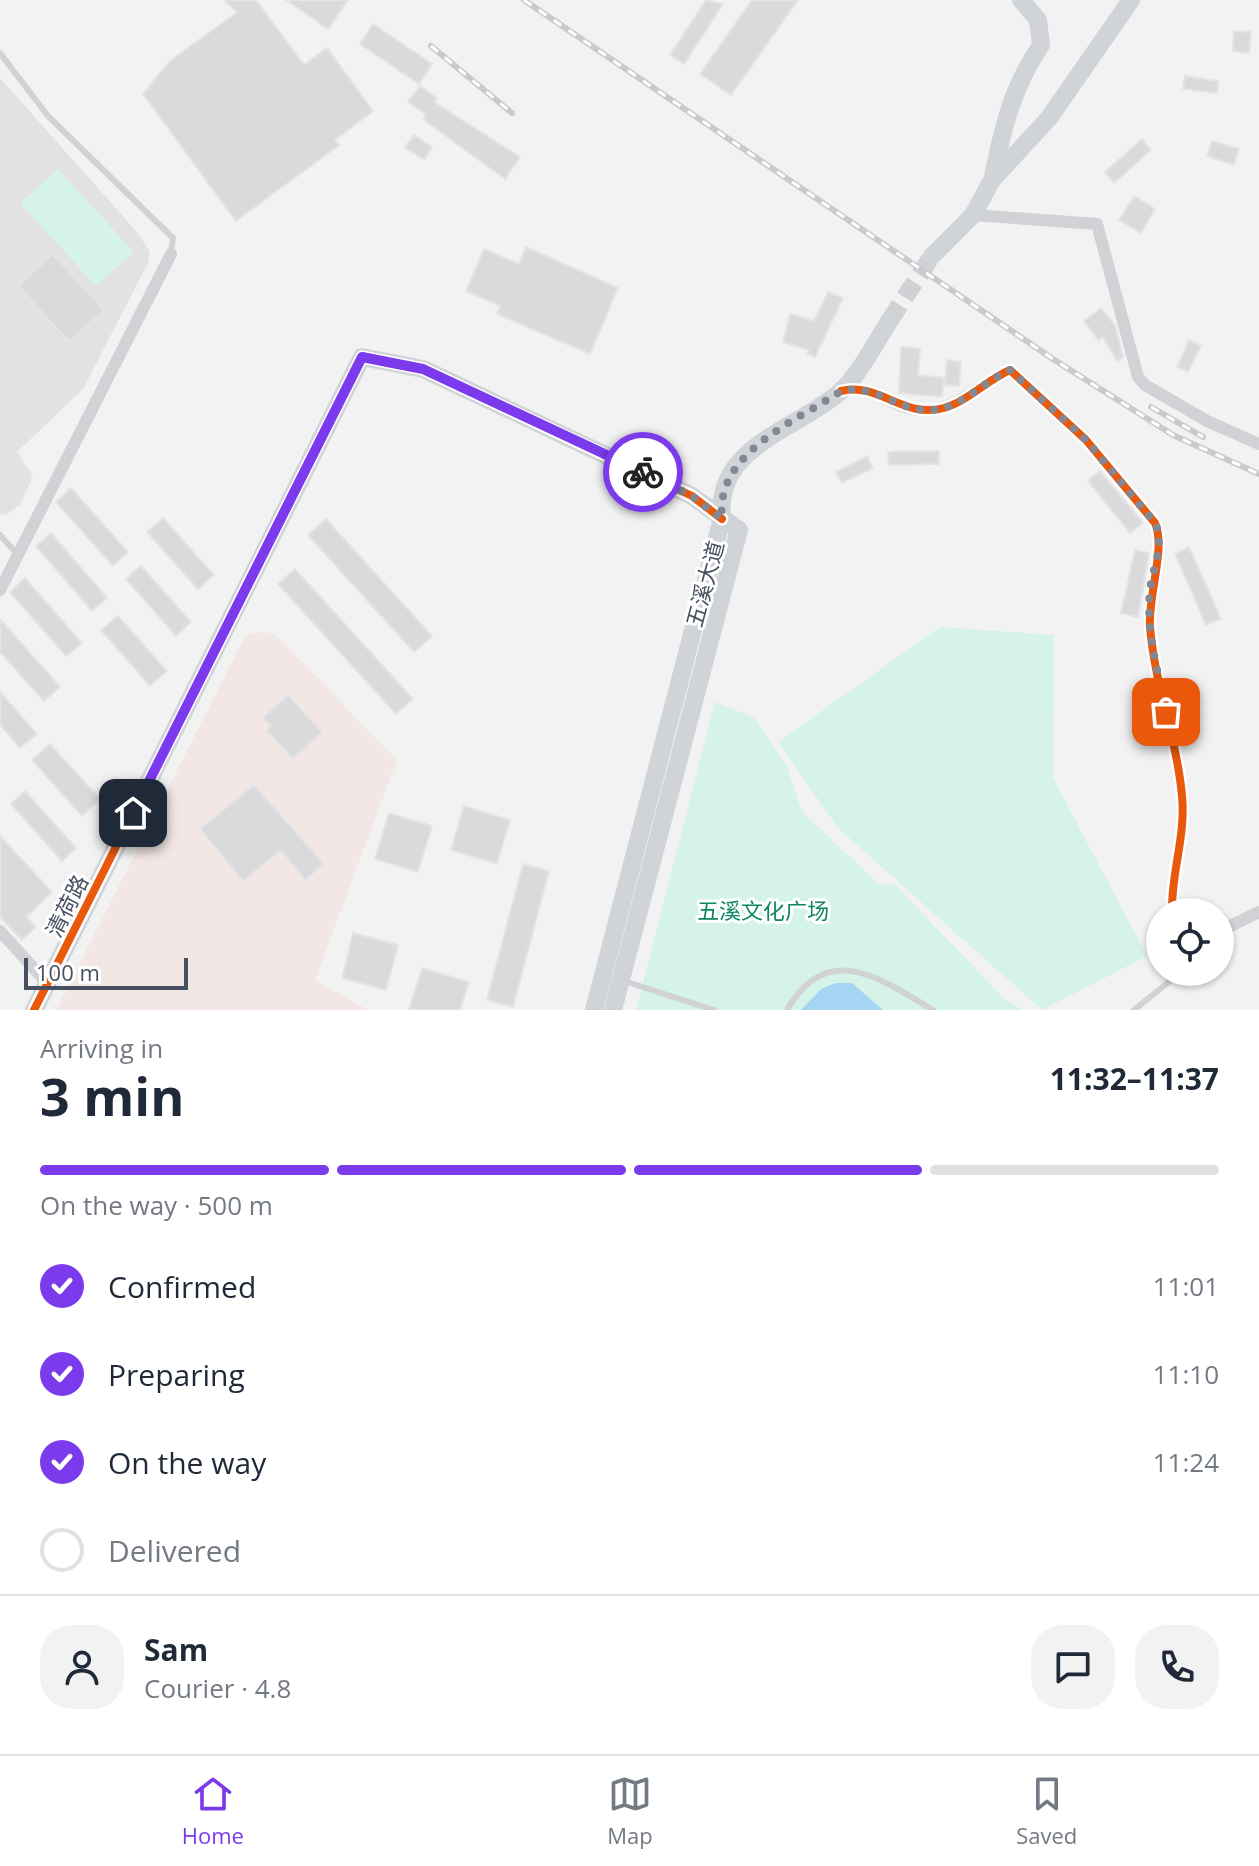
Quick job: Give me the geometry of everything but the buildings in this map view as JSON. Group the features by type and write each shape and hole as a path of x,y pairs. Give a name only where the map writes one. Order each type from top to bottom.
{"street":[{"path":"992,180 1004,125 1020,77 1041,45 1038,20 1021,0"},
{"path":"932,256 973,215 992,180 1049,118 1131,0"},
{"path":"973,215 1097,224 1138,377 1145,385 1207,421 1259,444"},
{"path":"0,590 171,254"},
{"path":"722,519 719,498 736,463 841,391 890,320"},
{"name":"清荷路","path":"34,1010 362,357 423,369 692,496 722,519"},
{"path":"841,391 858,387 899,407 942,408 1010,370 1086,440 1155,523 1161,535 1151,588 1150,627 1182,797 1180,853 1171,878 1172,898"},
{"name":"五溪大道","path":"594,1010 722,519 739,530 613,1010"},
{"path":"1234,922 1259,912"},
{"path":"0,931 48,984"}],"lane":[{"path":"0,53 48,116 173,238 171,254"},
{"path":"0,535 18,555"},
{"path":"787,1010 810,980 837,970 858,969 933,1010"},
{"path":"621,980 714,1010"},
{"path":"1134,1010 1164,986"}],"shaded area":[{"path":"0,78 137,232 150,252 148,263 83,389 17,452 33,476 20,505 6,515 0,514"},
{"path":"271,633 282,641 397,760 315,980 368,1010 56,1010 246,634"}],"green space":[{"path":"58,169 134,252 96,286 20,203"},
{"path":"940,627 1054,635 1053,778 1146,957 1042,1010 838,828 778,742"},
{"name":"五溪文化广场","path":"715,702 755,718 787,767 802,812 880,885 894,884 1003,997 1022,1010 636,1010"}],"water":[{"path":"836,983 852,983 883,1010 801,1010 821,989"}],"tunnel":[{"path":"890,320 932,256"}],"railway":[{"path":"524,0 1053,359 1173,435 1259,474"},
{"path":"431,46 512,113"},
{"path":"1151,407 1203,437"}],"cycle path":[{"path":"34,1010 362,357 423,369 692,496 722,519"},
{"path":"841,391 868,391 903,405 929,410 953,405 1010,370 1086,440 1155,523 1159,545 1150,614 1152,647 1175,753 1183,811 1173,898"}],"way so far":[{"path":"643,472 692,496 722,519 719,498 726,478 736,463 841,391 858,387 899,407 921,410 942,408 960,401 986,381 1010,370 1086,440 1155,523 1161,535 1151,588 1150,627 1166,712"}],"route":[{"path":"133,813 362,357 423,369 643,472"}]}
